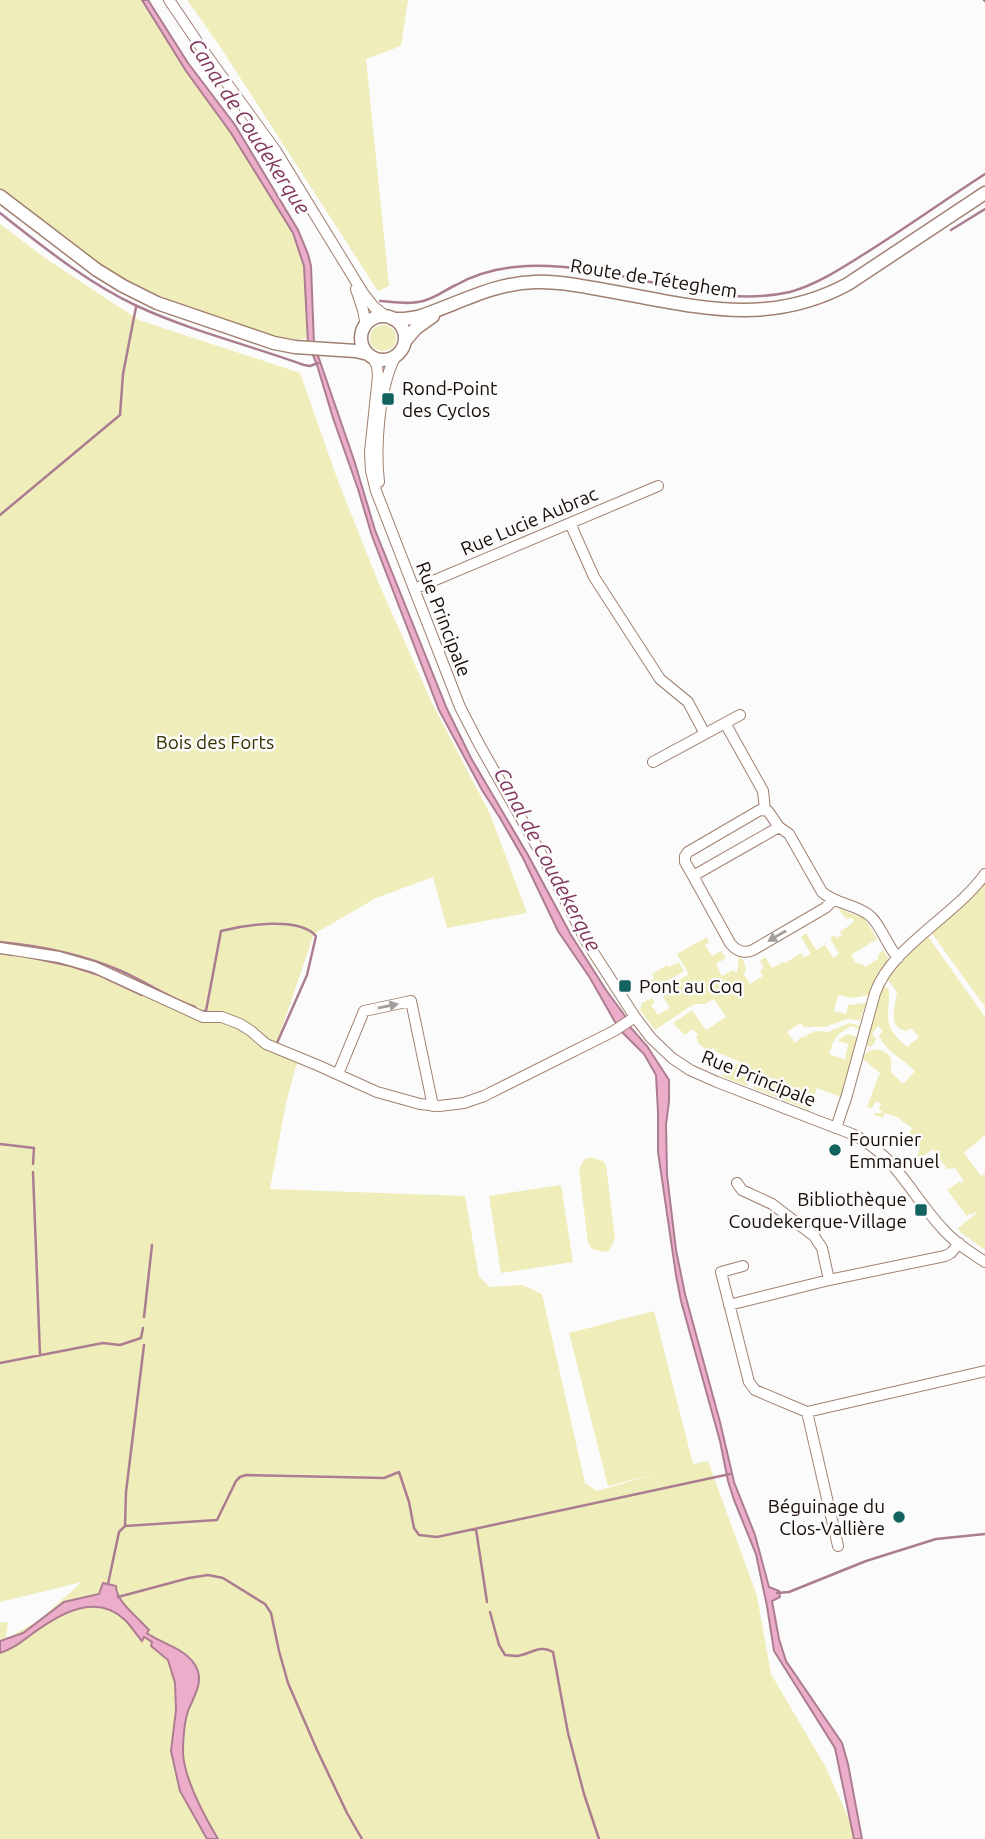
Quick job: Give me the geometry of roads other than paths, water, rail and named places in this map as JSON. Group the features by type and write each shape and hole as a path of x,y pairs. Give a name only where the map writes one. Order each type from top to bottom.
{"main road":[{"name":"Route de Téteghem","path":"390,318 414,318 499,286 545,282 718,310 746,312 789,307 824,296 848,284 985,193"},
{"path":"0,196 88,264 140,295 255,338 301,348 356,351 385,360 395,357 402,350 405,341 402,328 390,318 375,318 352,339 322,348"},
{"name":"Route de Téteghem","path":"405,341 412,331 456,303"},
{"path":"364,329 362,343 371,356"}],"street":[{"path":"169,0 276,151 374,307 390,318"},
{"path":"346,266 365,317 364,329"},
{"name":"Rue Principale","path":"371,356 379,376 371,440 375,487 456,697 478,744 543,857 582,933 633,1019 661,1049 684,1066 725,1086 862,1139 901,1173 943,1230 985,1262"},
{"name":"Rue Principale","path":"383,507 378,442 385,390 395,357"},
{"name":"Rue Lucie Aubrac","path":"414,589 659,486"},
{"path":"570,523 594,577 660,679 688,702 705,734"},
{"path":"653,762 740,715"},
{"path":"725,723 763,791 765,810"},
{"path":"834,900 753,950 742,952 730,943 685,862 686,854 760,810 765,810 779,827 789,834 822,892 869,915 898,958"},
{"path":"693,876 779,827"},
{"path":"836,1128 848,1095 877,988 885,972 967,895 985,873"},
{"path":"0,948 60,957 94,967 203,1017 222,1017 240,1024 266,1044 377,1092 433,1106 475,1100 617,1030 633,1019"},
{"path":"338,1074 364,1011 411,1001 433,1106"},
{"path":"737,1182 742,1190 769,1203 814,1236 822,1248 829,1280"},
{"path":"729,1305 829,1280 945,1256 959,1243"},
{"path":"743,1266 721,1272 752,1388 807,1412 985,1371"},
{"path":"807,1412 838,1546"}],"waterway":[{"path":"380,301 423,301 481,274 527,266 578,269 732,296 790,292 844,267 985,174"},
{"path":"951,230 985,209"},
{"path":"0,213 84,276 137,306 304,365 318,363"},
{"path":"0,515 120,415 123,374 136,307"},
{"path":"204,1011 221,931 271,924 285,924 308,930 316,936 307,975 277,1043"},
{"path":"0,942 77,955 121,971 195,1007"},
{"path":"0,953 12,955"},
{"path":"29,957 99,975 142,995"},
{"path":"0,1144 34,1148 33,1164"},
{"path":"33,1172 40,1355"},
{"path":"144,1317 152,1245"},
{"path":"0,1363 103,1343 120,1345 141,1338 143,1328"},
{"path":"125,1526 126,1492 144,1345"},
{"path":"108,1584 119,1532 125,1526 217,1520 236,1481 246,1475 384,1478 399,1472 414,1528 419,1535 437,1537 730,1474"},
{"path":"476,1529 487,1602"},
{"path":"777,1593 789,1592 866,1561 936,1539 985,1534"},
{"path":"118,1597 208,1575 223,1578 265,1604 271,1613 288,1683 317,1750 362,1839"},
{"path":"490,1612 499,1645 505,1655 517,1656 540,1649 553,1652 568,1733 599,1839"}],"place":[{"name":"Rond-Point des Cyclos","path":"388,399"},
{"name":"Pont au Coq","path":"625,986"},
{"name":"Fournier Emmanuel","path":"835,1150"},
{"name":"Bibliothèque Coudekerque-Village","path":"921,1210"},
{"name":"Béguinage du Clos-Vallière","path":"899,1517"}],"water label":[{"name":"Canal de Coudekerque","path":"250,126"},
{"name":"Canal de Coudekerque","path":"548,859"}],"park label":[{"name":"Bois des Forts","path":"215,742"}]}
